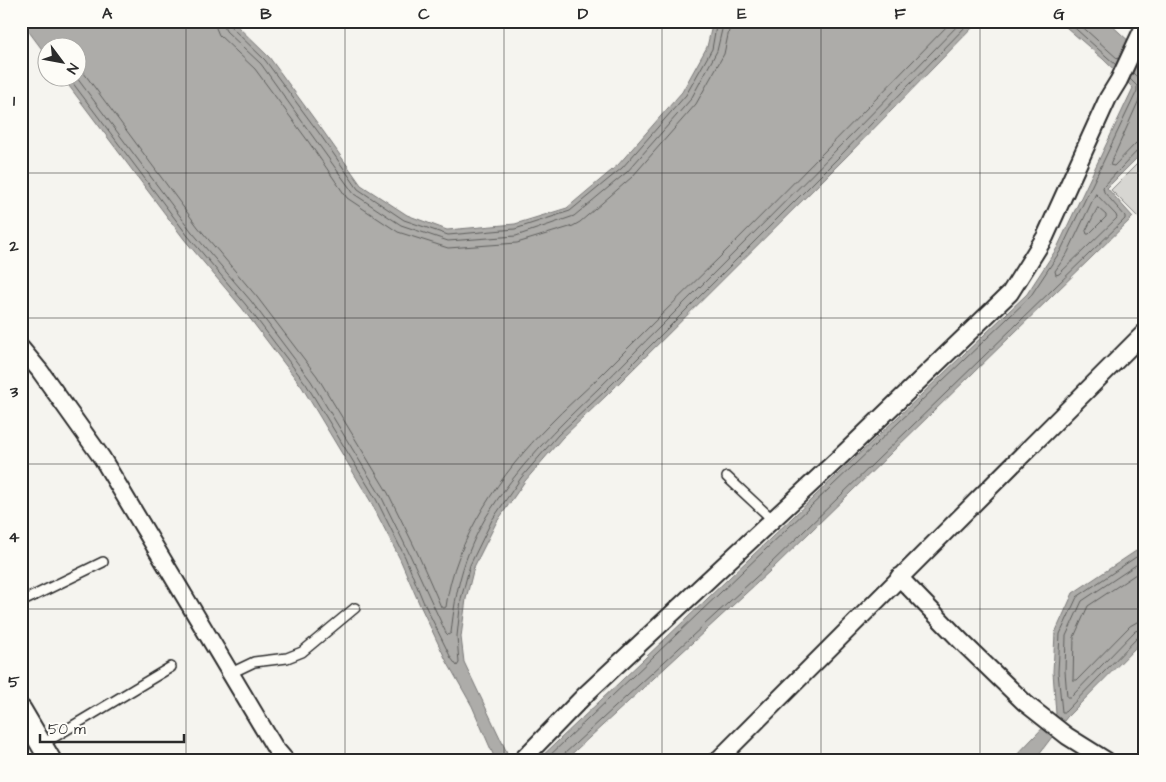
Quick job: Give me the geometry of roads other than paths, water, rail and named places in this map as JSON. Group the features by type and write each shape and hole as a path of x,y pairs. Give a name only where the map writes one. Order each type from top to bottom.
{"street":[{"path":"521,761 587,693 773,520 1010,293 1045,237 1108,98 1119,80 1145,24"},
{"path":"716,761 1145,332"},
{"path":"21,348 40,371 102,458 275,748 286,761"},
{"path":"899,577 1025,703 1067,736 1107,761"},
{"path":"21,710 46,753"}],"lane":[{"path":"727,477 773,520"},
{"path":"21,602 103,562"},
{"path":"231,673 254,662 287,658 302,652 355,608"},
{"path":"46,753 171,667"}],"water":[{"path":"21,21 232,21 269,57 361,185 407,215 447,230 515,224 567,208 618,165 682,92 707,47 713,21 979,21 846,157 562,438 525,481 496,523 474,567 466,599 461,637 464,662 511,761 496,761 472,706 446,660 400,559 371,502 302,387 242,308 184,239 71,88 88,88 88,38 38,38 38,44"},
{"path":"1059,21 1107,21 1145,56 1145,150 1107,188 1133,217 770,571 564,761 537,761 1027,294 1057,248 1133,88"},
{"path":"1145,545 1145,638 1067,717 1039,754 1037,761 1011,761 1056,714 1053,672 1055,633 1073,593"}]}
